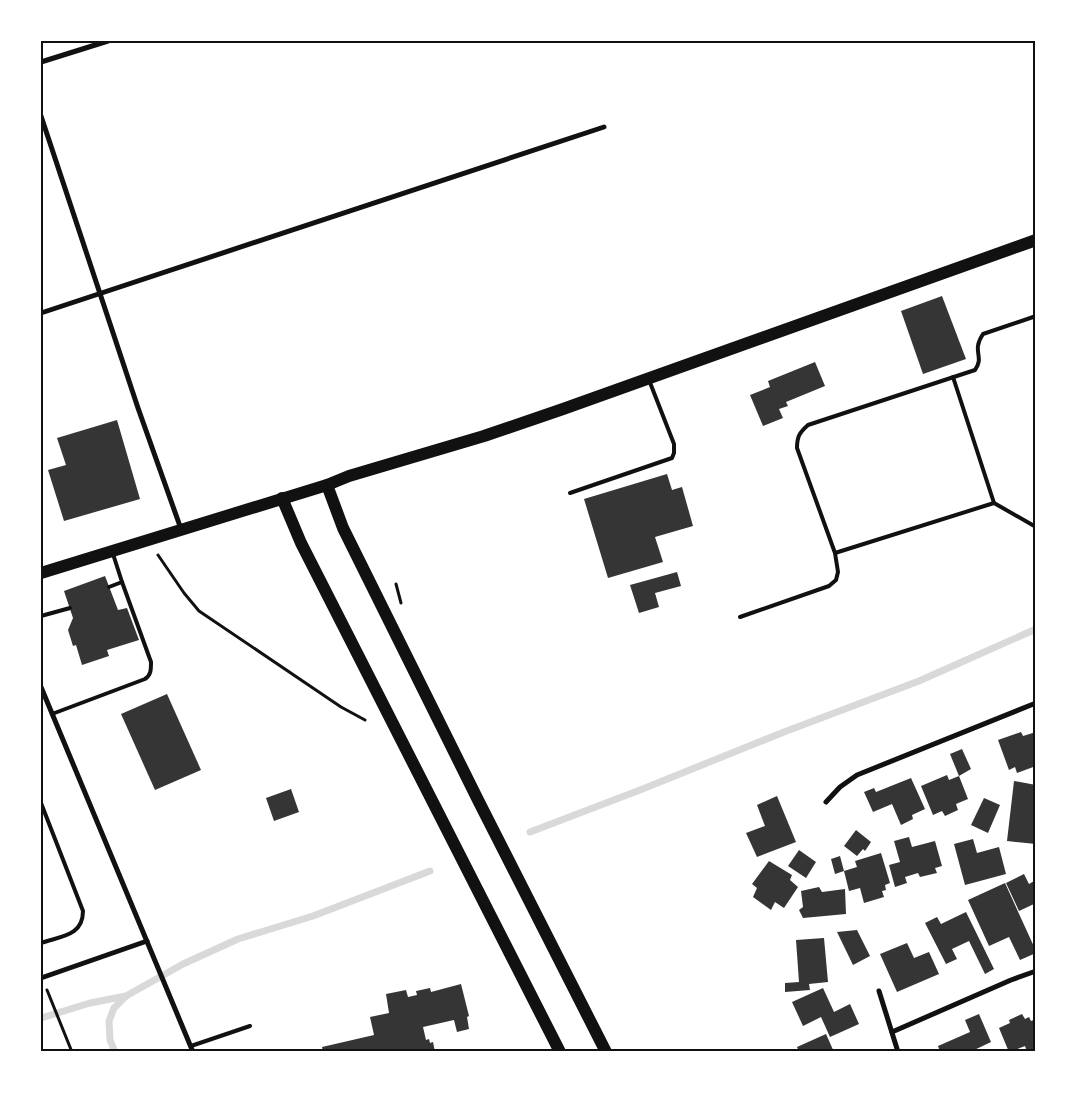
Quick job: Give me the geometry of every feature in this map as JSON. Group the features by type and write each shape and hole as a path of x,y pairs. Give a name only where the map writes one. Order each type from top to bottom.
{"main road":[{"path":"41,572 484,436 1033,241"},
{"path":"327,485 343,528 606,1052"},
{"path":"282,498 301,543 560,1052"}],"street":[{"path":"41,62 108,41"},
{"path":"41,116 138,408 181,529"},
{"path":"41,313 604,127"},
{"path":"41,687 192,1049"},
{"path":"826,802 840,787 857,775 1036,703"},
{"path":"41,978 147,941"},
{"path":"892,1032 1036,971"},
{"path":"879,991 898,1052"}],"lane":[{"path":"740,617 829,586 836,580 838,572 835,553 797,448 797,438 800,432 808,425 975,370 979,365 976,349 983,334 1036,316"},
{"path":"953,377 994,503 1036,528"},
{"path":"570,493 672,458 674,444 648,378"},
{"path":"835,553 994,503"},
{"path":"52,714 145,679 151,672 151,662 112,550"},
{"path":"109,587 122,582"},
{"path":"41,616 70,608"},
{"path":"41,803 83,911 83,919 80,927 73,932 41,943"},
{"path":"192,1049 250,1026"}],"path":[{"path":"158,556 199,611 341,707 366,720"},
{"path":"52,1001 72,1052"}],"building":[{"path":"942,296 966,359 923,374 901,311"},
{"path":"815,362 825,386 786,402 788,406 779,409 783,418 763,426 750,395 770,387 768,381"},
{"path":"117,420 140,499 64,521 48,470 66,465 57,438"},
{"path":"667,474 672,490 682,487 693,526 655,537 663,562 608,578 584,499"},
{"path":"677,572 681,586 655,593 659,607 639,613 630,585"},
{"path":"105,576 118,610 127,608 139,640 107,650 109,656 82,665 76,645 73,646 68,630 73,618 64,591"},
{"path":"167,694 201,770 155,790 121,714"},
{"path":"1021,732 1023,736 1036,732 1036,766 1017,773 1015,767 1009,770 998,740"},
{"path":"962,749 971,769 959,776 950,754"},
{"path":"947,775 949,780 959,776 968,799 956,804 958,810 945,816 942,811 933,815 921,786"},
{"path":"911,778 925,809 912,815 913,819 901,825 892,804 873,812 864,792 874,788 876,792"},
{"path":"1014,781 1036,785 1036,844 1007,841"},
{"path":"291,789 299,812 274,821 266,798"},
{"path":"777,796 796,842 757,857 746,833 765,826 757,805"},
{"path":"984,798 1000,805 988,833 971,825"},
{"path":"856,830 871,842 865,851 863,849 857,856 844,846"},
{"path":"909,837 912,847 935,841 942,866 935,868 937,873 920,877 918,873 905,877 907,883 895,887 889,865 900,862 894,841"},
{"path":"973,839 977,853 999,847 1006,874 965,885 954,844"},
{"path":"799,850 816,862 806,878 788,866"},
{"path":"881,853 890,883 885,885 886,890 882,891 884,897 864,903 860,888 849,891 844,871 857,867 855,861"},
{"path":"840,856 844,871 835,874 831,859"},
{"path":"769,861 792,875 790,880 798,887 784,908 775,902 771,910 753,897 757,888 752,884"},
{"path":"1024,874 1029,884 1036,880 1036,907 1034,904 1019,911 1006,883"},
{"path":"1005,883 1036,951 1036,953 1020,960 1009,937 989,946 968,900"},
{"path":"819,887 822,892 845,889 846,914 803,918 799,910 803,907 801,891"},
{"path":"966,912 994,969 985,974 969,941 952,949 957,959 946,964 925,923 937,917 941,924"},
{"path":"857,930 870,956 853,965 837,932"},
{"path":"824,938 828,982 809,984 810,990 785,992 785,983 799,982 796,940"},
{"path":"907,943 914,958 929,952 939,974 897,992 880,954"},
{"path":"461,984 469,1016 467,1017 469,1029 457,1032 454,1020 423,1027 426,1040 429,1039 430,1043 433,1042 435,1052 323,1052 322,1047 374,1035 370,1017 389,1013 386,994 406,990 408,997 417,995 416,991 430,988 431,992"},
{"path":"823,988 834,1012 850,1004 859,1024 830,1037 821,1017 803,1026 792,1002"},
{"path":"979,1014 991,1042 970,1052 940,1052 938,1046 970,1032 965,1020"},
{"path":"1022,1014 1025,1019 1029,1017 1031,1021 1036,1019 1036,1052 1027,1052 1025,1046 1009,1052 999,1028 1010,1023 1009,1020"},
{"path":"826,1034 834,1052 799,1052 797,1047"}],"waterway":[{"path":"530,832 919,681 1036,629"},
{"path":"115,1052 110,1040 109,1021 114,1008 126,996 183,964 238,939 313,916 430,871"},
{"path":"41,1018 90,1003 126,996"}]}
